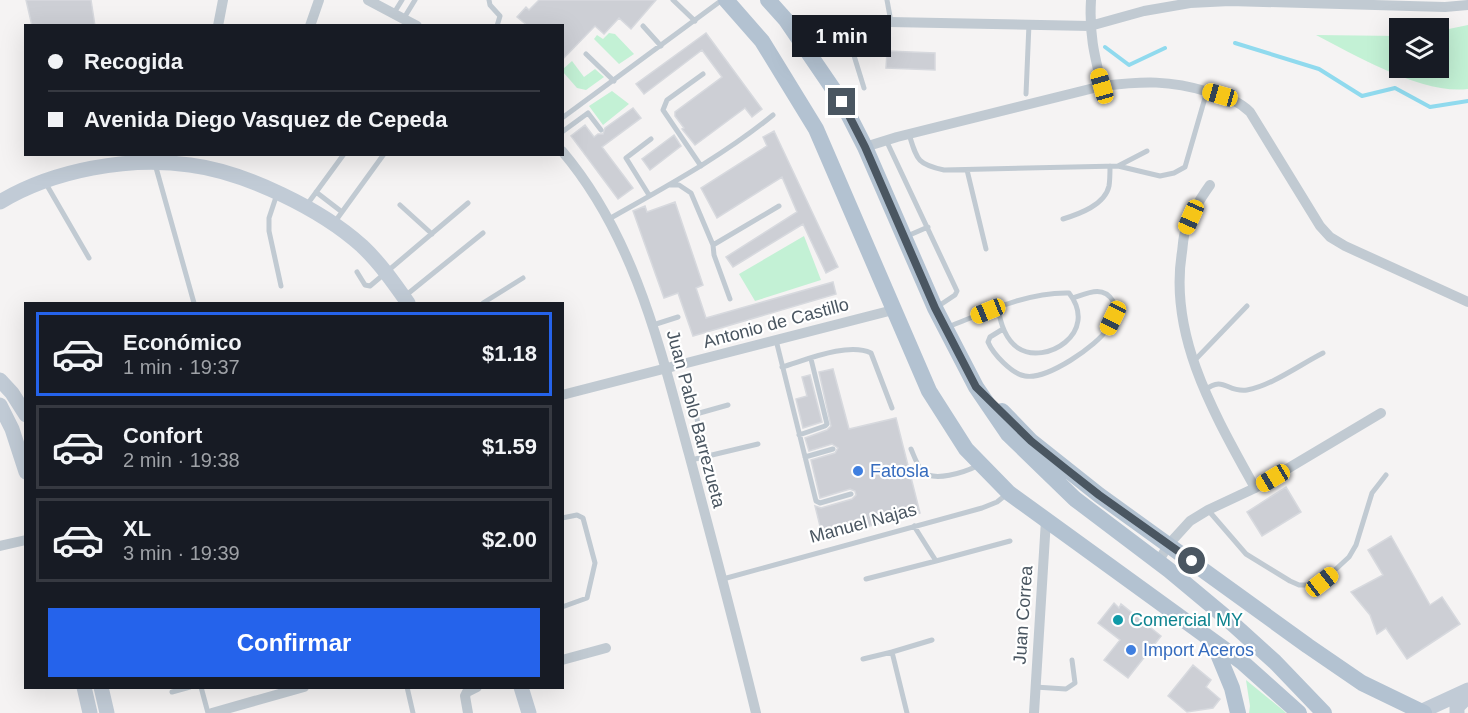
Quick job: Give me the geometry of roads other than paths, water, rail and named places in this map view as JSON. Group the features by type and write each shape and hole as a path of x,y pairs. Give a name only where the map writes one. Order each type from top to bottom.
{"main road":[{"path":"726,0 762,41 816,129 935,403 966,449 1009,493 1242,662 1299,713"},
{"path":"768,0 786,20 842,102 865,147 935,308 976,387 1008,434 1075,499 1158,562 1267,654 1324,713"},
{"path":"976,387 1031,441 1099,495 1362,683 1421,712"},
{"path":"1213,642 1229,678 1238,713"}],"street":[{"path":"218,24 223,0"},
{"path":"311,24 319,0"},
{"path":"368,0 414,24"},
{"path":"1091,0 1092,48 1102,86"},
{"path":"786,20 1090,26 1144,11 1190,3 1230,1 1341,2 1445,7 1468,5"},
{"path":"865,147 1102,86 1132,82 1185,84 1234,99 1250,112 1320,226 1330,237 1468,302"},
{"name":"Juan Pablo Barrezueta","path":"564,154 593,192 627,252 653,325 723,579 756,713"},
{"path":"0,202 44,181 72,173 106,167 191,160 277,192 305,207 338,218 386,273 406,300"},
{"path":"1210,186 1197,203 1185,230 1179,267 1180,310 1194,362 1205,390 1255,488"},
{"name":"Antonio de Castillo","path":"564,394 893,310"},
{"path":"0,380 24,412"},
{"path":"0,405 12,429 24,466"},
{"path":"1158,562 1169,544 1190,521 1255,488 1381,413"},
{"name":"Juan Correa","path":"1034,713 1046,519"},
{"path":"0,546 24,540"},
{"path":"564,659 606,648"},
{"path":"84,689 90,713"},
{"path":"101,689 107,713"},
{"path":"210,713 295,689"},
{"path":"468,713 465,696 473,689"},
{"path":"522,689 529,713"},
{"path":"1421,712 1468,690"},
{"path":"1457,713 1457,707 1468,696"}],"lane":[{"path":"399,15 402,0"},
{"path":"399,15 415,0"},
{"path":"489,0 490,5 500,16 498,24"},
{"path":"673,0 695,21"},
{"path":"564,114 614,81 722,0"},
{"path":"888,0 891,23"},
{"path":"853,22 851,46 864,88"},
{"path":"1026,94 1029,24"},
{"path":"643,26 661,46"},
{"path":"586,54 614,81"},
{"path":"702,166 663,110 667,100 703,74"},
{"path":"909,134 917,158 929,167 944,171 1118,166 1160,176 1174,173 1185,167 1207,91"},
{"path":"564,131 588,113 601,130"},
{"path":"609,219 702,166 773,115"},
{"path":"649,195 626,159 651,140"},
{"path":"886,140 957,291 955,295 935,308"},
{"path":"1118,166 1147,151"},
{"path":"305,207 343,156"},
{"path":"316,192 338,218 383,156"},
{"path":"155,163 157,178 194,302"},
{"path":"1063,219 1084,212 1106,194 1109,187 1110,166"},
{"path":"967,170 986,249"},
{"path":"44,181 89,258"},
{"path":"668,185 679,185 691,193 713,245 714,255 729,298"},
{"path":"277,192 270,218 270,231 281,286"},
{"path":"357,272 365,285 369,286 468,203"},
{"path":"400,205 432,234"},
{"path":"713,245 779,206"},
{"path":"904,237 928,227"},
{"path":"406,300 483,233"},
{"path":"485,302 523,278"},
{"path":"1003,329 990,337 988,342 991,349 1017,373 1025,376 1045,373 1077,356 1094,343 1107,329 1113,318 1113,301 1106,292 1097,290 1073,298"},
{"path":"946,328 998,307 1056,293 1069,293 1073,298 1078,310 1078,325 1074,336 1054,348 1042,352 1020,350 1003,329 998,307"},
{"path":"1194,362 1247,306"},
{"path":"653,325 678,317"},
{"path":"776,340 818,502 851,494"},
{"path":"782,367 855,349 871,353 892,408"},
{"path":"1205,390 1214,383 1222,383 1238,390 1248,390 1323,353"},
{"path":"799,435 826,424 812,359"},
{"path":"705,456 696,414 728,405"},
{"path":"690,460 758,444"},
{"path":"805,457 833,449"},
{"path":"911,449 922,471 927,474 951,475 965,472 980,464"},
{"path":"1208,510 1246,554 1290,581 1299,585 1311,585 1322,582 1349,557 1356,545 1372,493 1386,475"},
{"name":"Manuel Najas","path":"723,579 982,508 997,502 1009,493"},
{"path":"564,518 581,516 595,563 587,598 564,606"},
{"path":"915,526 936,561"},
{"path":"866,579 1010,541"},
{"path":"862,659 932,640"},
{"path":"892,652 907,713"},
{"path":"1035,687 1066,689 1071,687 1075,683 1072,660"},
{"path":"172,692 183,689"},
{"path":"202,689 210,713"},
{"path":"407,689 413,713"}],"waterway":[{"path":"1235,43 1319,69 1362,96 1395,88 1430,107 1468,101"},
{"path":"1105,47 1129,65 1165,48"}],"place":[{"name":"Fatosla","path":"858,471"},
{"name":"Comercial MY","path":"1118,620"},
{"name":"Import Aceros","path":"1131,650"}]}
